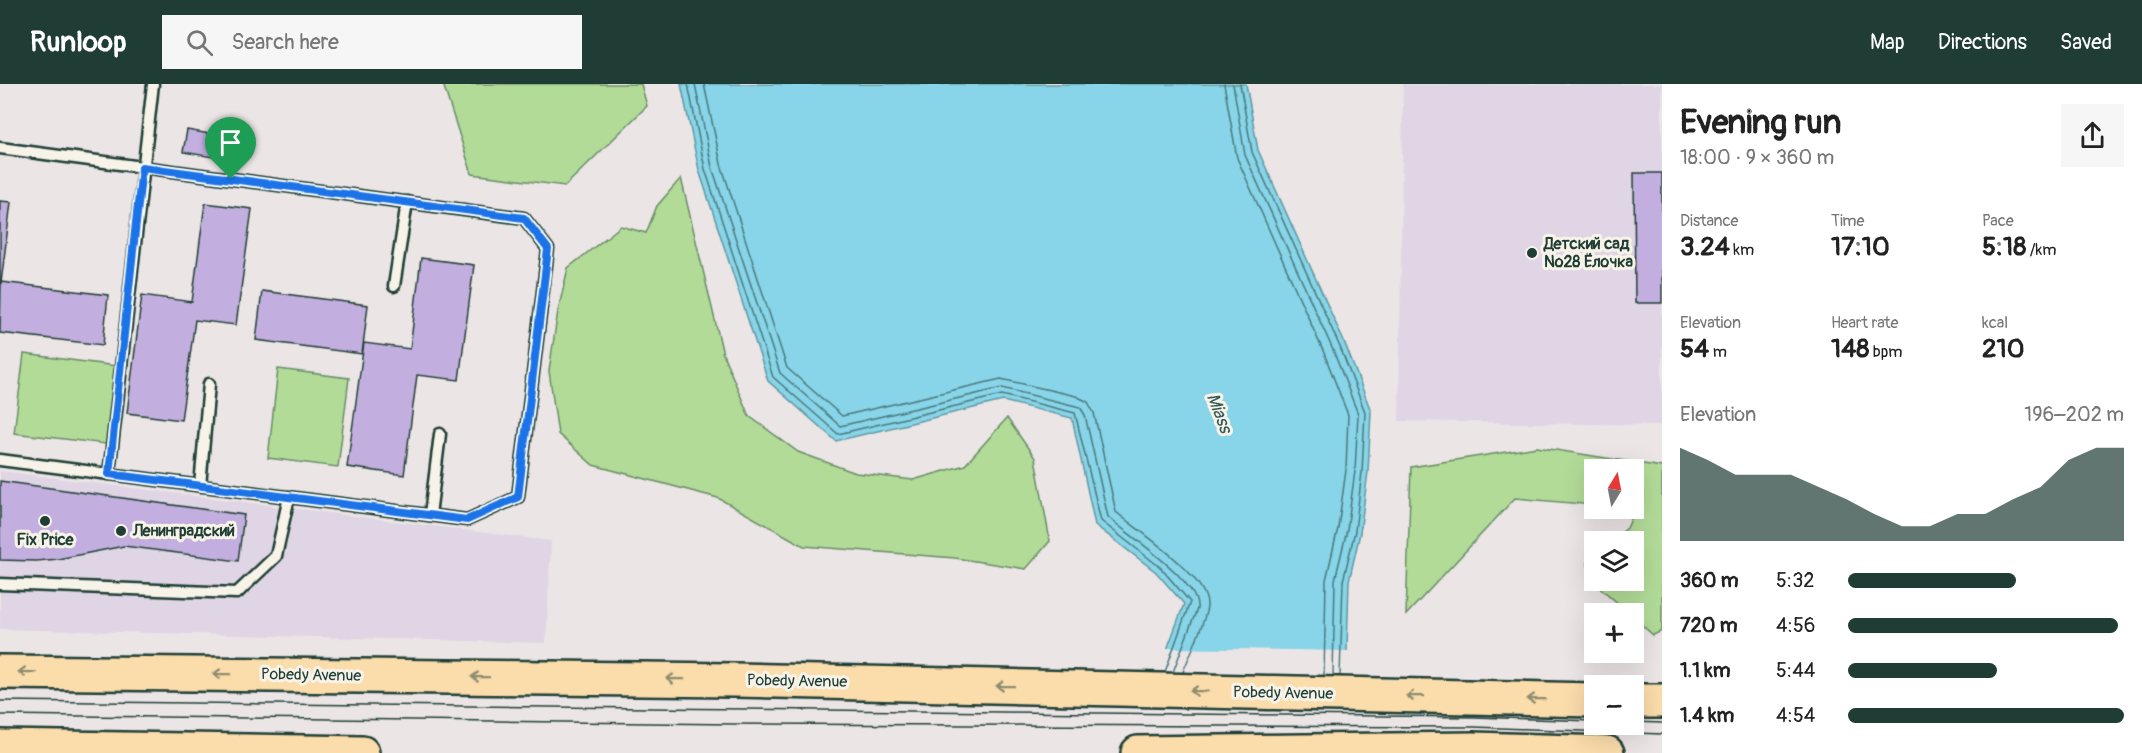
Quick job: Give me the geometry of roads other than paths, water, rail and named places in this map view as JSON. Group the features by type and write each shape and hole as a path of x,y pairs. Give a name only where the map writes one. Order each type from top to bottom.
{"main road":[{"name":"Pobedy Avenue","path":"0,672 734,680 1584,700"},
{"path":"1644,701 1662,701"},
{"path":"0,747 362,753"},
{"path":"1138,753 1473,749 1607,753"}],"lane":[{"path":"109,474 153,84"},
{"path":"0,148 524,218 548,249 518,497 467,520 0,460"},
{"path":"394,286 407,202"},
{"path":"200,486 209,384"},
{"path":"430,515 440,434"},
{"path":"0,585 237,593 276,556 289,497"}],"water":[{"name":"Miass","path":"681,84 1246,84 1258,150 1345,344 1371,411 1368,472 1360,533 1349,581 1344,753 1159,671 1184,604 1156,572 1095,525 1072,418 1003,401 836,441 768,381 699,170"}],"tram line":[{"path":"0,701 1474,717 1584,721"},
{"path":"0,715 733,724 1474,727 1662,734"},
{"path":"1644,722 1662,723"}],"place":[{"name":"Детский сад №28 Ёлочка","path":"1532,253"},
{"name":"Fix Price","path":"45,521"},
{"name":"Ленинградский","path":"121,531"}]}
